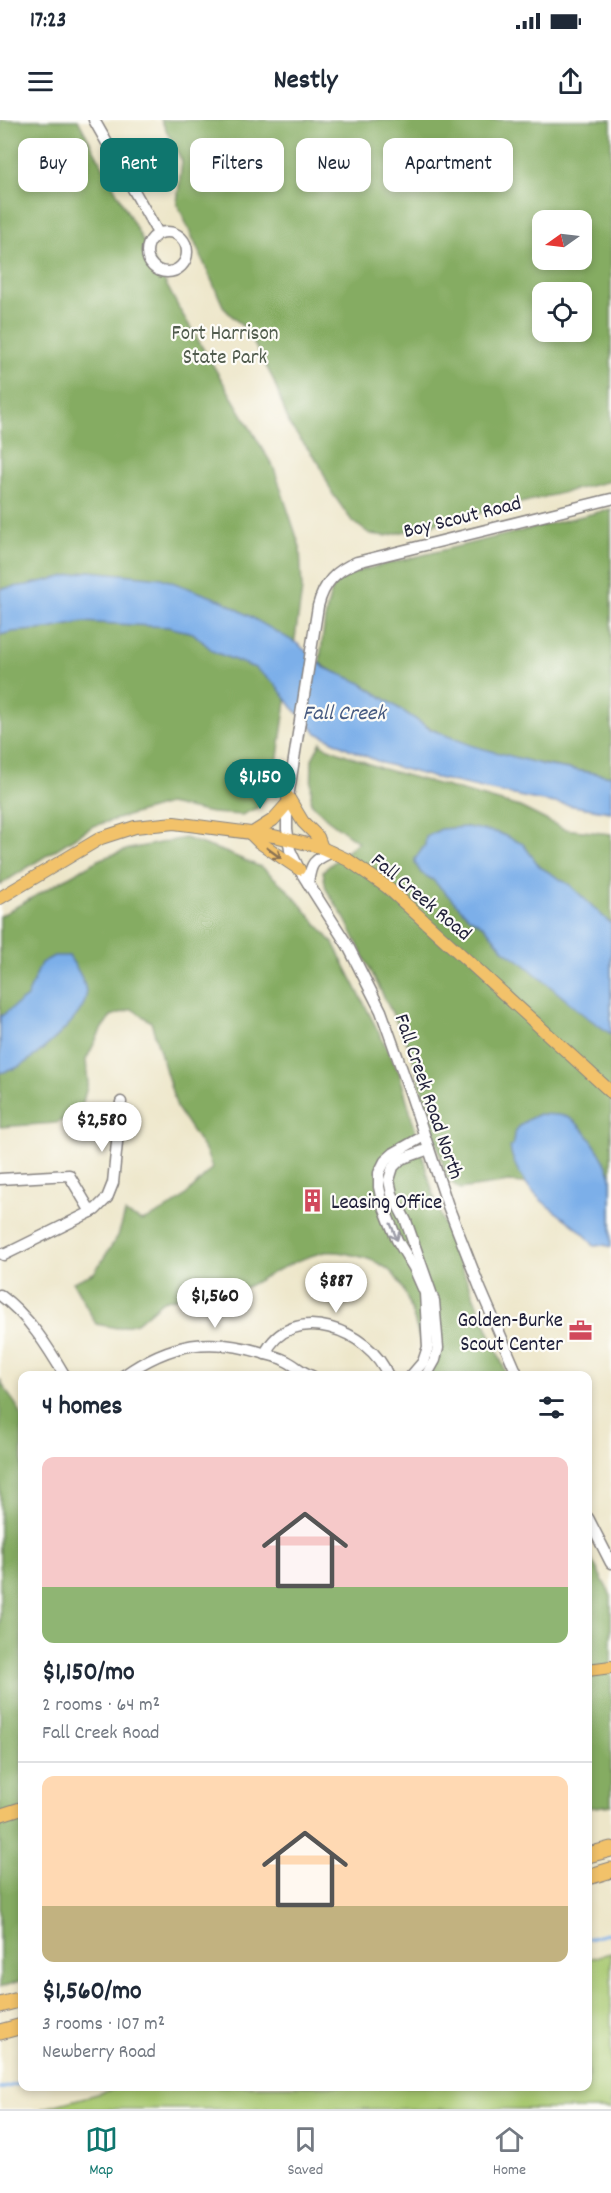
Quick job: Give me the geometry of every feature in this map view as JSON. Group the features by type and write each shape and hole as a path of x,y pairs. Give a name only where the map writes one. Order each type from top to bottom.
{"highway":[{"path":"592,1854 611,1849"},
{"path":"592,1876 611,1872"},
{"path":"0,2005 18,2001"},
{"path":"0,2032 18,2027"}],"main road":[{"path":"298,869 251,834 273,820 288,800 327,850"},
{"name":"Fall Creek Road","path":"0,898 93,841 143,825 174,823 287,839 327,850 358,867 387,887 611,1092"},
{"path":"592,1669 611,1666"},
{"path":"0,1815 18,1809"}],"street":[{"path":"94,120 158,233"},
{"name":"Boy Scout Road","path":"288,800 318,606 329,582 339,570 357,562 611,498"},
{"path":"287,839 288,800"},
{"name":"Fall Creek Road North","path":"287,839 298,869 348,946 373,994 392,1041 469,1261 516,1371"},
{"path":"308,883 313,862 327,850"},
{"path":"0,1252 4,1255 91,1212 105,1202 113,1187 121,1102"},
{"path":"415,1371 423,1362 428,1347 425,1293 414,1268 397,1240 383,1205 379,1173 385,1161 394,1153 424,1136"},
{"path":"429,1149 401,1159 393,1167 389,1180 392,1194 406,1221 434,1301 438,1347 429,1371"},
{"path":"0,1179 69,1175 91,1212"},
{"path":"0,1295 10,1302 47,1345 62,1371"},
{"path":"265,1354 275,1337 286,1331 311,1326 331,1327 368,1345 381,1360 386,1371"},
{"path":"131,1371 154,1356 190,1345 224,1344 243,1347 285,1360 298,1371"},
{"path":"592,1526 611,1563"}],"green space":[{"path":"0,120 78,120 88,138 18,138 18,192 88,192 88,139 100,161 100,192 117,192 180,310 274,468 300,547 302,590 278,757 271,789 259,807 242,815 211,813 168,804 93,826 0,885"},
{"path":"161,120 611,120 611,481 386,536 370,534 352,521 332,493 319,463 290,426 273,379 247,331 224,308 177,203 182,161 178,153 178,138 170,138"},
{"path":"611,509 611,776 518,759 451,738 421,723 360,683 320,663 328,602 336,584 346,577 362,570"},
{"path":"321,742 323,746 380,768 520,807 564,829 611,834 611,1231 564,1186 509,1182 460,1189 447,1179 411,1051 345,919 326,889 323,871 358,842 327,819 311,803 312,759"},
{"path":"185,838 263,868 288,890 333,943 399,1072 435,1200 505,1371 427,1371 411,1309 394,1275 370,1259 337,1252 325,1252 308,1257 225,1298 211,1279 188,1279 178,1297 163,1301 137,1323 117,1328 96,1324 73,1282 94,1273 118,1236 125,1213 142,1221 164,1211 188,1193 212,1168 206,1152 177,1108 151,1022 132,1009 111,1016 102,1028 86,1060 88,1083 80,1113 56,1123 0,1127 0,916 100,859 129,849"},
{"path":"0,1379 18,1407 18,1981 0,1988"},
{"path":"592,1560 611,1596 611,1805 592,1807"},
{"path":"611,1953 611,2109 41,2109 108,2091 592,2091 592,1958"}],"water":[{"name":"Fall Creek","path":"89,571 161,578 223,601 298,644 325,668 359,682 430,729 473,746 544,765 611,776 611,812 537,800 432,777 382,763 317,733 292,707 276,685 255,668 214,652 193,633 168,627 83,622 0,635 0,589"},
{"path":"467,827 499,833 523,844 540,867 570,885 611,924 611,1034 504,950 484,926 469,917 433,880 421,873 415,859 425,845 426,837 441,829"},
{"path":"54,956 69,956 84,984 86,994 84,1003 70,1024 48,1045 18,1067 0,1073 0,1017 27,997 41,963"},
{"path":"539,1114 564,1116 574,1121 594,1143 604,1161 611,1177 611,1247 594,1246 579,1229 542,1201 519,1172 510,1147 513,1146 517,1129 524,1122"}],"waterway":[{"path":"592,1938 611,1933"},
{"path":"0,2089 18,2084"}],"place":[{"name":"Leasing Office","path":"313,1201"},
{"name":"Golden-Burke Scout Center","path":"581,1331"}],"park label":[{"name":"Fort Harrison State Park","path":"225,344"}]}
